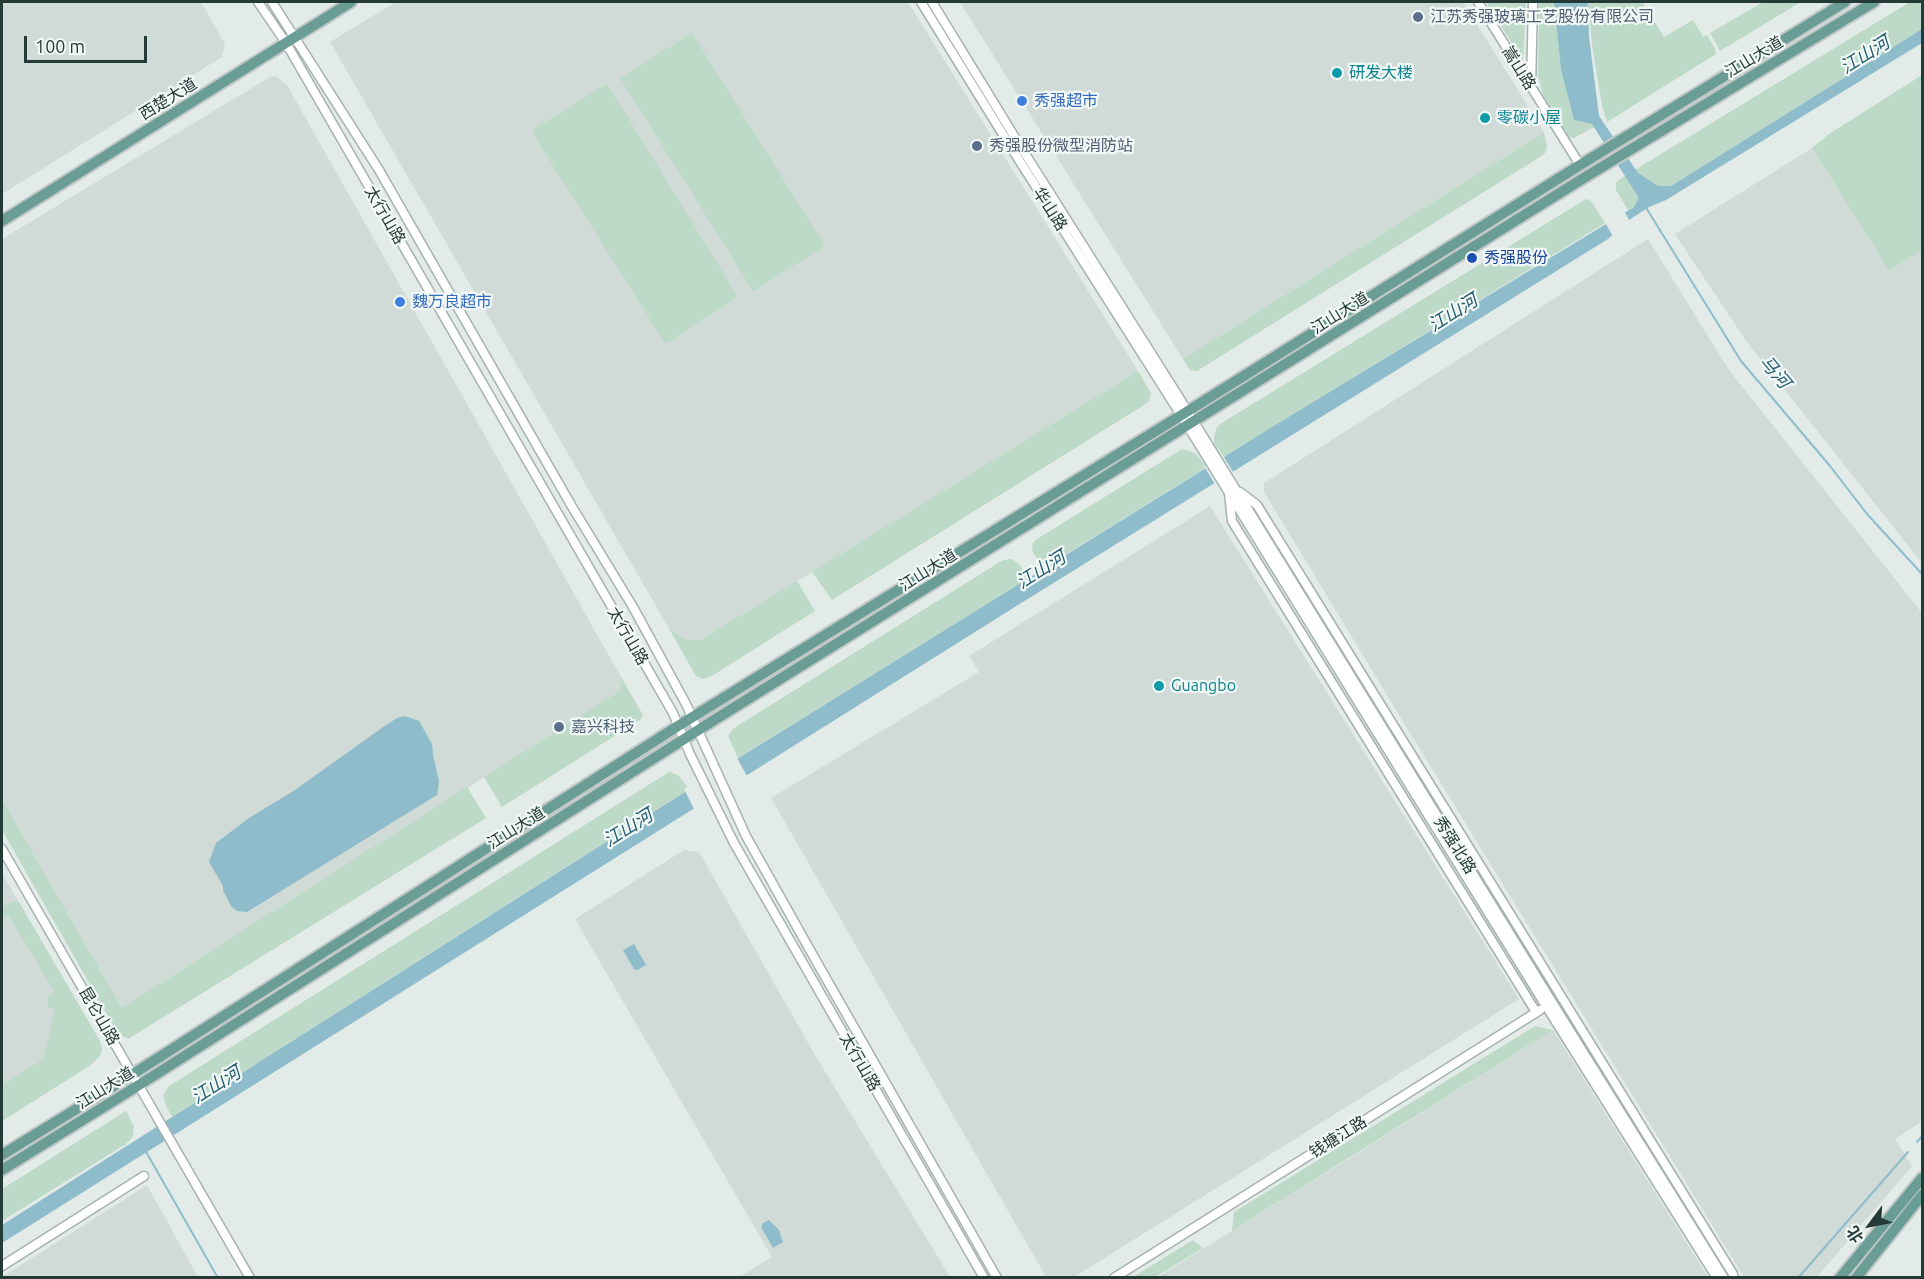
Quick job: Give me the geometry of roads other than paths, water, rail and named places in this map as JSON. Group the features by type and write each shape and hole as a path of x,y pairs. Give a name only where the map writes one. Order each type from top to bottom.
{"main road":[{"name":"西楚大道","path":"2,221 351,2"},
{"name":"江山大道","path":"2,1155 133,1074 692,717 1845,2"},
{"name":"江山大道","path":"2,1170 698,730 1587,176 1874,2"},
{"path":"1840,1278 1923,1178"},
{"path":"1856,1278 1923,1196"}],"street":[{"name":"太行山路","path":"258,2 290,40 379,170 571,505 633,607 692,717 746,836 997,1278"},
{"name":"太行山路","path":"272,2 290,40 673,713 698,770 739,852 984,1278"},
{"name":"华山路","path":"921,2 1012,149 1184,413"},
{"name":"华山路","path":"932,2 1184,413"},
{"name":"嵩山路","path":"1478,2 1580,165"},
{"path":"1531,86 1533,2"},
{"name":"秀强北路","path":"1184,413 1717,1278"},
{"path":"1230,487 1257,505 1733,1274 1733,1278"},
{"path":"1230,487 1232,521 1536,1012"},
{"name":"昆仑山路","path":"2,849 250,1278"},
{"name":"钱塘江路","path":"1114,1278 1562,997"},
{"name":"秀强北路","path":"1549,1004 1724,1278"},
{"path":"2,1266 144,1176"}],"water":[{"path":"1554,2 1588,2 1589,37 1599,116 1638,173 1658,186 1671,186 1922,29 1922,43 1666,200 1649,207 1608,239 1018,605 2,1243 2,1225 729,764 1277,424 1634,207 1639,198 1592,124 1574,120 1561,70"},
{"path":"405,716 419,721 432,744 439,781 437,795 247,912 237,911 231,906 209,862 216,843 386,725"},
{"path":"634,944 646,965 637,970 634,969 623,950"},
{"path":"769,1220 779,1230 783,1242 773,1248 761,1227"}],"waterway":[{"name":"马河","path":"1645,206 1741,361 1830,466 1867,514 1922,574"},
{"path":"1917,1142 1922,1136"},
{"path":"145,1150 218,1278"},
{"path":"1798,1278 1908,1152"}],"place":[{"name":"江苏秀强玻璃工艺股份有限公司","path":"1418,17"},
{"name":"研发大楼","path":"1337,73"},
{"name":"秀强超市","path":"1022,101"},
{"name":"零碳小屋","path":"1485,118"},
{"name":"秀强股份微型消防站","path":"977,146"},
{"name":"秀强股份","path":"1472,258"},
{"name":"魏万良超市","path":"400,302"},
{"name":"Guangbo","path":"1159,686"},
{"name":"嘉兴科技","path":"559,727"}],"water label":[{"name":"江山河","path":"1865,55"},
{"name":"江山河","path":"1453,313"},
{"name":"江山河","path":"1041,570"},
{"name":"江山河","path":"628,828"},
{"name":"江山河","path":"216,1085"}]}
